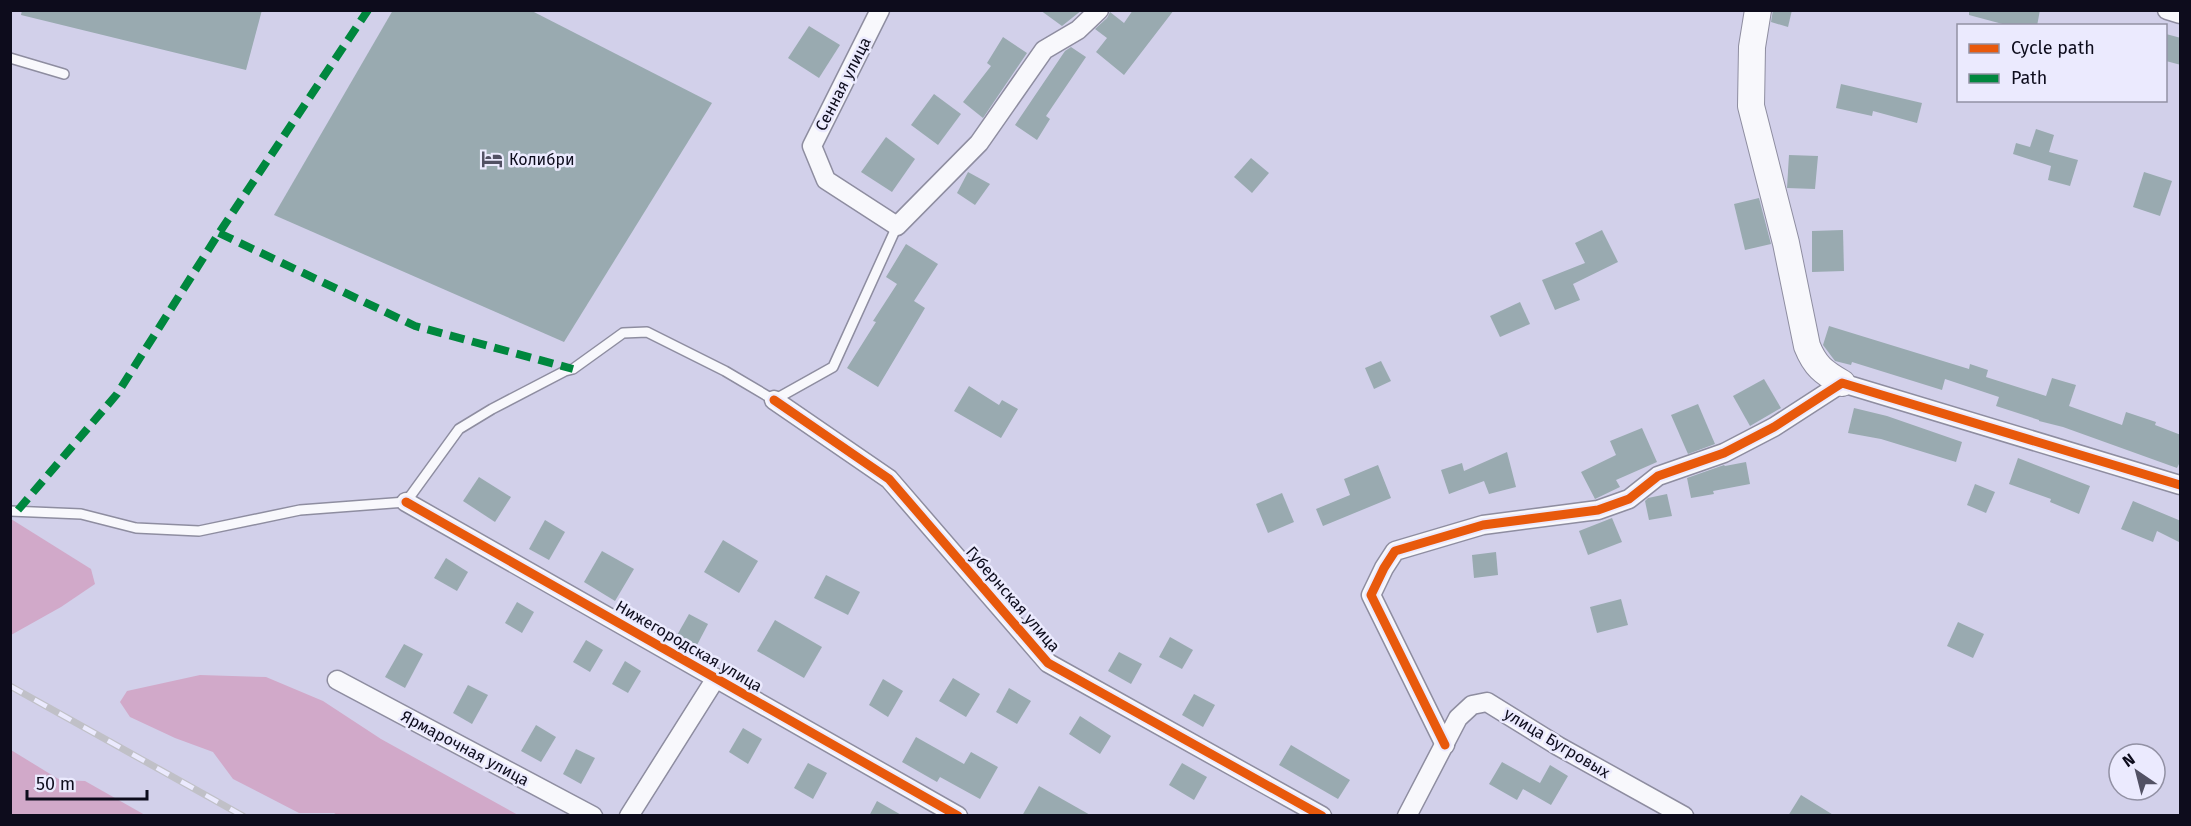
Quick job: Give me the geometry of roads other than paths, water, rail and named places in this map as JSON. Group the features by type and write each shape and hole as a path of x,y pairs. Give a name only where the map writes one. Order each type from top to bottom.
{"street":[{"name":"Сенная улица","path":"880,10 812,146 826,180 897,226"},
{"path":"897,226 979,143 1044,50 1078,30 1099,10"},
{"path":"1758,10 1752,47 1750,106 1786,243 1807,346 1813,360 1825,374 1842,384 2181,485"},
{"path":"2167,10 2181,14"},
{"path":"1445,745 1371,595 1395,551 1484,525 1598,510 1629,499 1658,476 1724,453 1774,427 1842,384"},
{"name":"Губернская улица","path":"774,400 889,479 1048,663 1322,816"},
{"name":"Нижегородская улица","path":"406,502 958,816"},
{"path":"629,816 717,678"},
{"name":"Ярмарочная улица","path":"337,680 593,816"},
{"name":"улица Бугровых","path":"1407,816 1458,718 1472,705 1487,702 1558,746 1684,816"}],"lane":[{"path":"10,58 64,74"},
{"path":"10,511 81,514 136,528 199,531 300,510 406,502 459,429 492,409 573,369 623,333 647,332 725,371 774,400 833,367 897,226"}],"railway":[{"path":"10,686 243,816"}],"place":[{"name":"Колибри","path":"492,159"}]}
